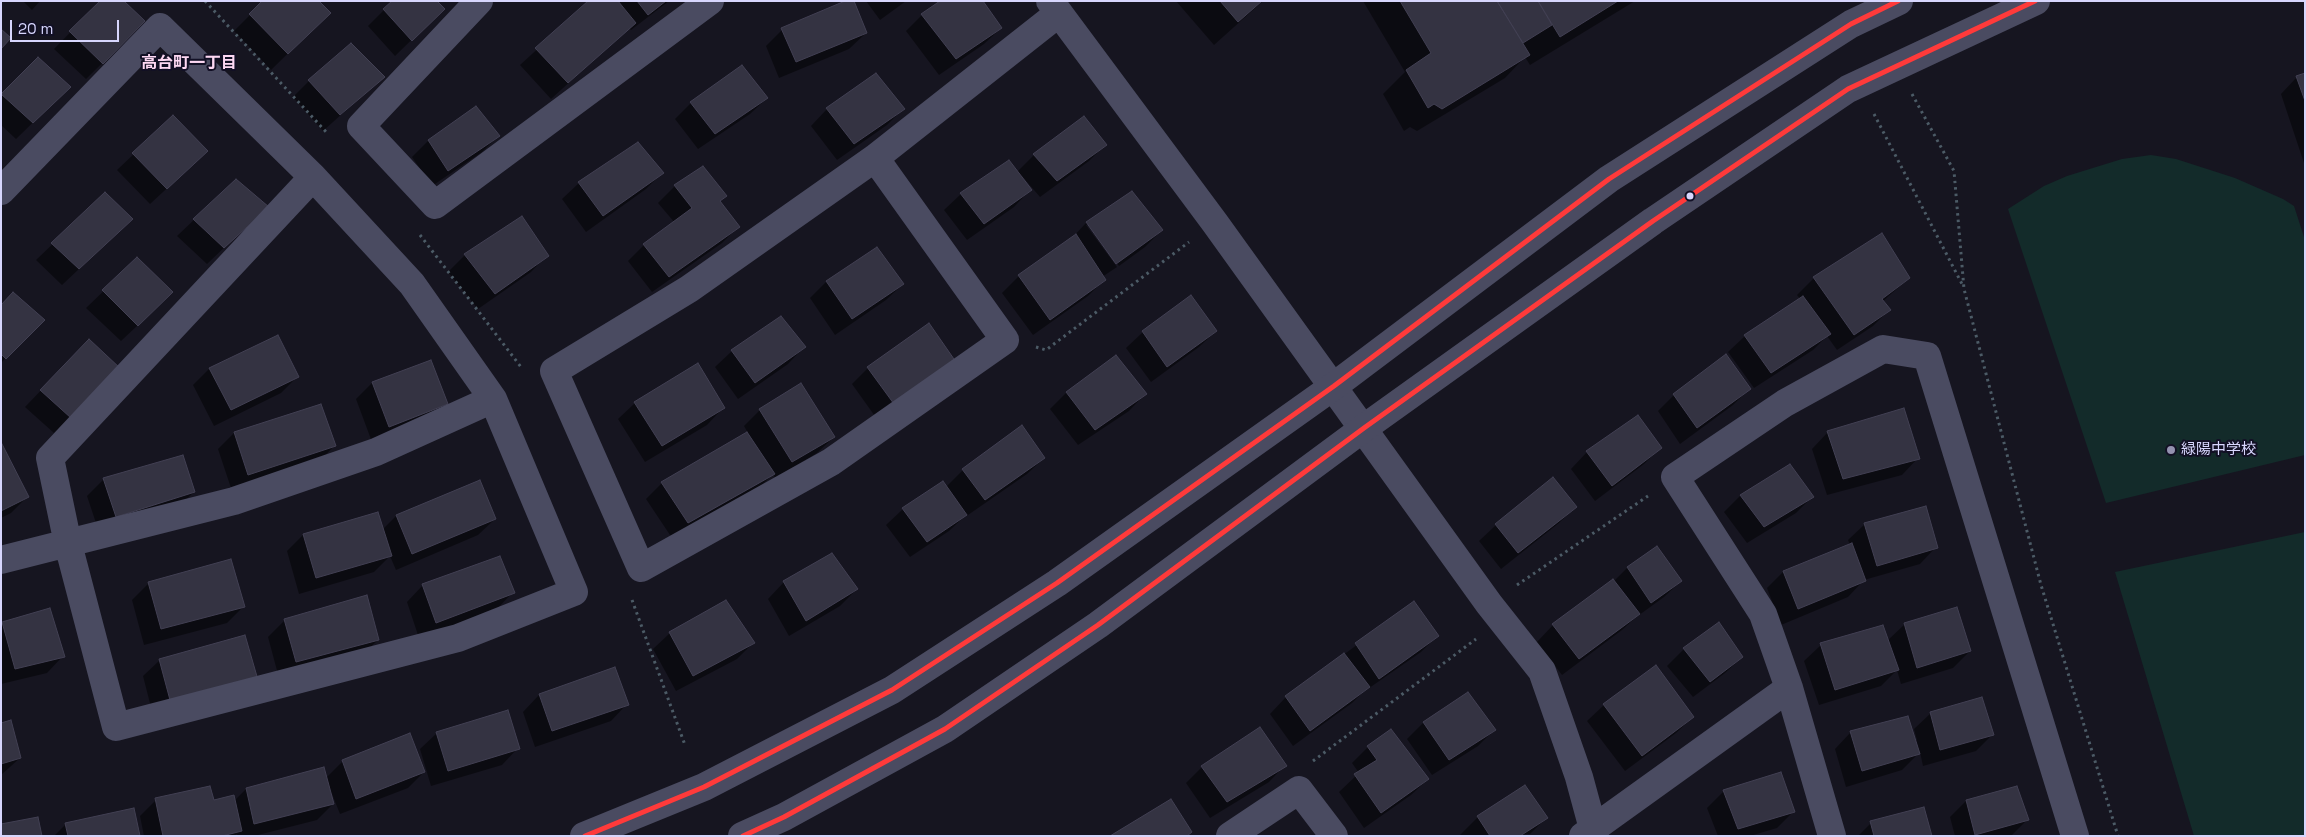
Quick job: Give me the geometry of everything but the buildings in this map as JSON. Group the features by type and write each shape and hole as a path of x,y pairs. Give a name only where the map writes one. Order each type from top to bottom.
{"street":[{"path":"478,1 362,126 435,205 710,1"},
{"path":"584,836 704,787 892,690 1057,583 1334,386 1609,179 1851,24 1899,1"},
{"path":"742,836 784,817 945,729 1098,625 1364,428 1653,220 1848,89 2036,1"},
{"path":"875,158 1005,340 832,462 641,568 554,371 689,289 875,158 1054,7 1334,386 1489,604 1542,671 1579,777 1590,833 1788,688"},
{"path":"1,191 160,27 313,177 412,284 493,399 574,592 458,638 116,727 68,544 50,458 313,177"},
{"path":"1832,836 1764,614 1675,477 1785,403 1883,349 1927,356 2075,836"},
{"path":"1,560 234,502 376,452 493,399"},
{"path":"1230,836 1299,790 1334,836"}],"path":[{"path":"1858,84 1964,289"},
{"path":"1940,146 1954,171 1964,289 2041,585 2118,836"},
{"path":"1005,340 1046,350 1215,223"},
{"path":"641,568 624,578 685,745"}],"green space":[{"path":"2151,155 2176,159 2235,178 2283,199 2294,206 2305,240 2305,455 2106,503 2008,209 2044,186 2067,176 2122,159"},
{"path":"2305,532 2305,836 2194,836 2115,572"}],"transit line":[{"path":"585,836 704,787 892,690 1057,583 1334,386 1609,179 1851,24 1898,1"},
{"path":"743,836 784,817 945,729 1098,625 1364,428 1653,221 1848,89 2035,1"}],"place":[{"name":"緑陽中学校","path":"2171,450"}],"district":[{"name":"高台町一丁目","path":"189,64"}]}
